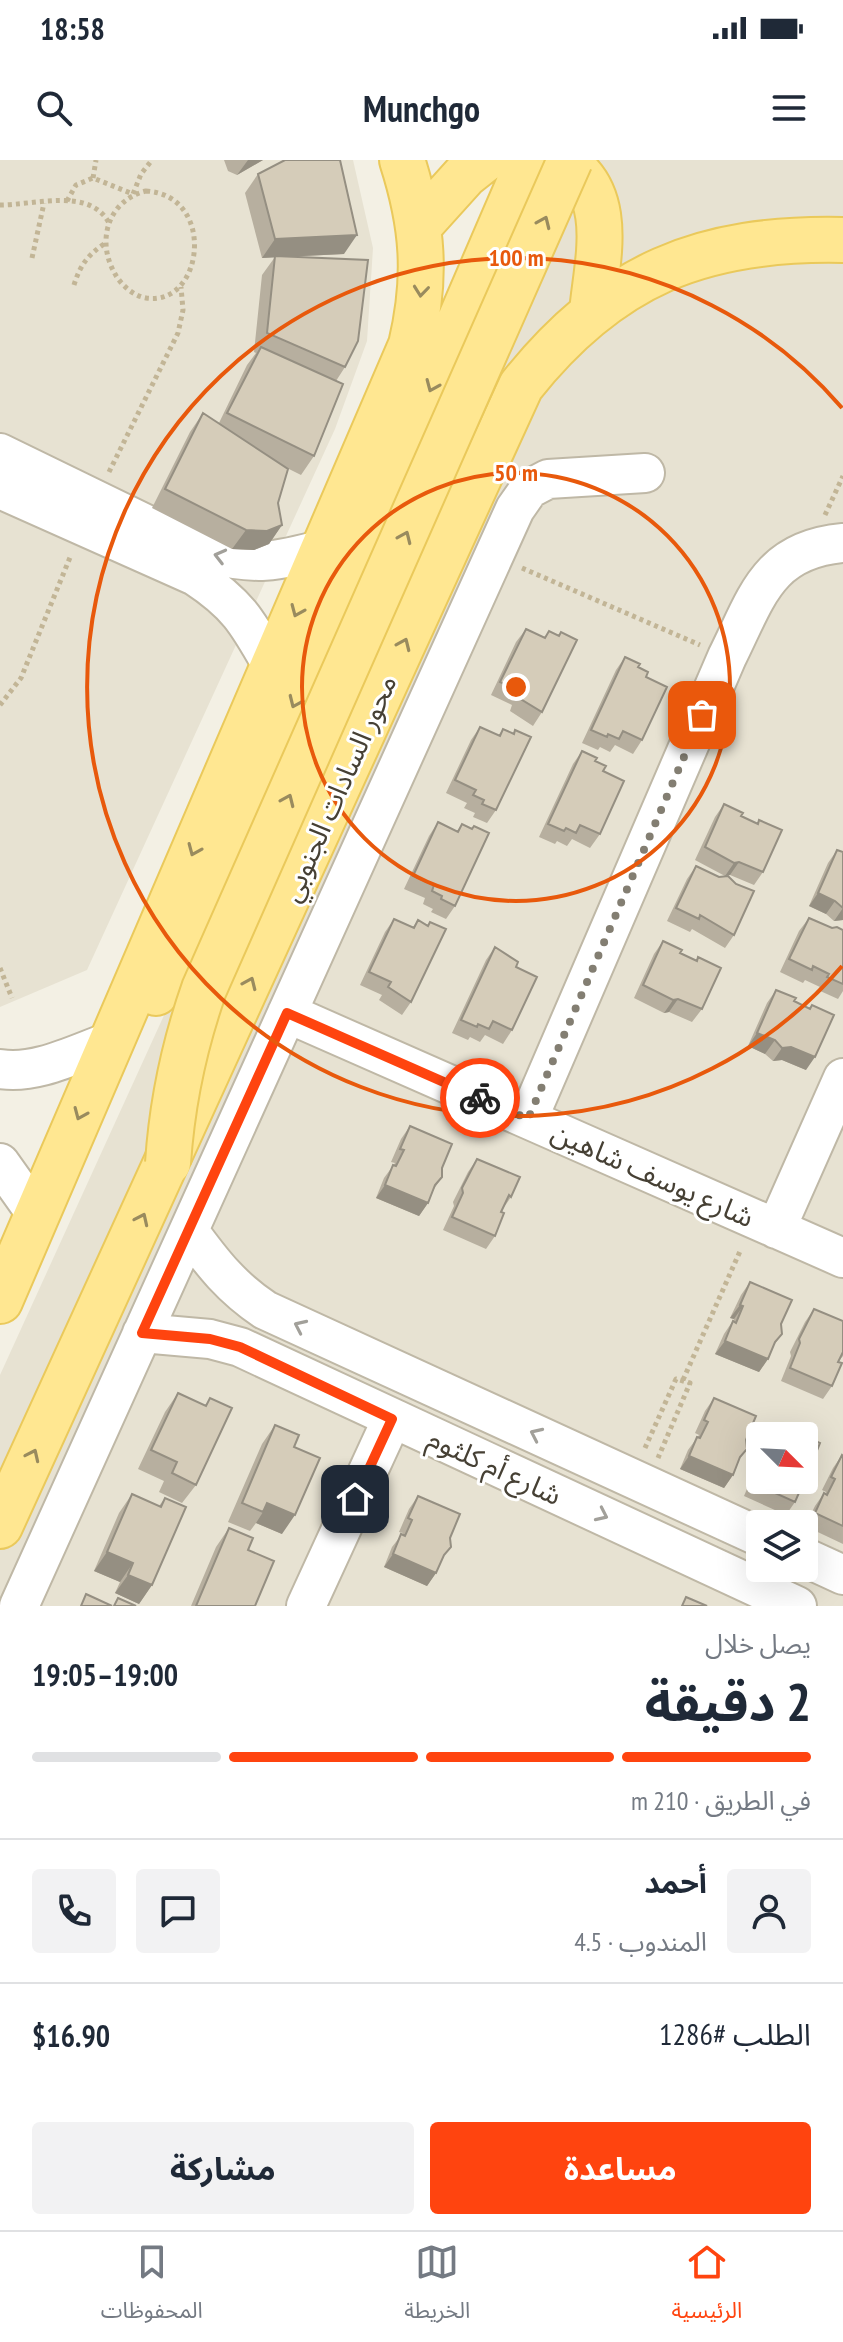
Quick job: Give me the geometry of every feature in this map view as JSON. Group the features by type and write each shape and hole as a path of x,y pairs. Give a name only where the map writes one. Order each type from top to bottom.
{"main road":[{"path":"0,1301 411,345 422,276 419,226 402,160"},
{"path":"419,226 465,175 484,160"},
{"path":"112,1041 160,989 195,928 529,160"},
{"path":"561,160 586,182 599,212 592,312"},
{"path":"168,1163 173,1103 204,989 570,160"},
{"name":"محور السادات الجنوبي","path":"0,1526 521,386 543,359 592,312 649,276 717,250 755,242 843,240"}],"street":[{"path":"0,453 89,513 223,595 247,620 273,667"},
{"path":"19,1606 515,509 529,489 548,479 645,473"},
{"path":"0,489 89,513 205,553 238,561 273,562 324,549"},
{"path":"528,1119 727,657 761,588 782,563 810,547 843,543"},
{"name":"شارع يوسف شاهين","path":"287,1013 843,1258"},
{"path":"0,1069 14,1071 46,1065 112,1041"},
{"path":"765,1224 843,1078"},
{"path":"0,1163 37,1215"},
{"name":"شارع أم كلثوم","path":"189,1231 221,1276 265,1310 746,1530"},
{"name":"شارع أم كلثوم","path":"142,1333 210,1339 240,1347 797,1606"},
{"path":"306,1606 392,1419"},
{"path":"683,1552 702,1510"},
{"path":"818,1563 843,1575"}],"path":[{"path":"93,178 96,160"},
{"path":"152,160 141,174 133,194 114,211 104,244 115,276 128,290 141,297 155,299 169,295 181,286"},
{"path":"0,704 21,678 89,513 178,333 183,310 181,286 194,255 194,235 189,216 182,205 160,191 133,194 93,178 76,185 67,201"},
{"path":"0,205 82,201 96,206 109,223"},
{"path":"32,258 44,203"},
{"path":"74,285 79,268 90,254 104,244"},
{"path":"485,577 497,567 526,569 727,657"},
{"path":"0,968 12,998"},
{"path":"683,1380 765,1224"},
{"path":"676,1379 683,1380 691,1385 639,1481 676,1379"}],"shaded area":[{"path":"0,160 353,160 373,248 367,341 335,429 87,970 0,1007"},
{"path":"554,160 843,160 843,1606 0,1606 0,1375"}],"building":[{"path":"285,160 340,160 357,235 275,239 258,174"},
{"path":"275,256 368,260 358,341 345,367 267,333"},
{"path":"261,347 343,384 314,456 227,413"},
{"path":"203,413 288,469 278,503 282,525 267,531 246,530 165,489"},
{"path":"526,629 545,638 549,631 559,636 561,632 577,640 542,712 519,698 521,692 500,682"},
{"path":"625,657 640,664 638,667 648,672 646,677 667,687 642,740 623,731 619,739 591,730"},
{"path":"480,727 500,736 503,729 531,737 496,810 482,804 484,800 473,795 476,790 455,780"},
{"path":"582,751 606,766 603,771 624,781 600,834 580,825 576,833 548,824"},
{"path":"724,804 758,824 759,820 782,830 763,872 739,862 734,863 705,847"},
{"path":"438,822 458,832 462,824 489,833 455,906 432,891 434,885 413,876"},
{"path":"837,850 843,852 843,908 818,893"},
{"path":"696,866 719,877 728,876 736,884 754,891 734,935 700,915 699,919 676,908"},
{"path":"809,918 843,930 843,984 813,966 812,970 789,959"},
{"path":"394,919 414,928 418,920 428,926 430,922 446,929 411,1002 388,987 391,982 369,972"},
{"path":"663,941 697,961 698,957 721,968 702,1009 678,999 673,1000 643,985"},
{"path":"495,947 518,962 516,967 537,977 512,1030 493,1021 489,1029 461,1020"},
{"path":"776,990 796,998 794,1001 810,1009 812,1005 834,1015 815,1057 791,1047 782,1048 775,1040 757,1033"},
{"path":"410,1126 452,1144 442,1168 442,1177 428,1203 385,1185 393,1165 396,1166 404,1150 400,1149"},
{"path":"477,1159 520,1177 501,1212 504,1213 495,1236 452,1217"},
{"path":"750,1282 792,1300 781,1324 782,1334 768,1359 725,1341 733,1321 736,1323"},
{"path":"814,1309 843,1321 843,1352 838,1362 842,1363 832,1386 790,1368 799,1339"},
{"path":"178,1393 206,1406 210,1398 232,1408 196,1485 172,1473 177,1462 151,1450"},
{"path":"714,1398 756,1416 754,1422 746,1422 746,1450 733,1475 689,1456 708,1422 704,1420"},
{"path":"275,1425 299,1435 294,1447 320,1458 295,1515 267,1503 263,1512 242,1503"},
{"path":"842,1455 843,1526 818,1514 816,1510 835,1479 831,1477"},
{"path":"132,1494 161,1507 165,1498 186,1507 152,1585 128,1575 133,1563 107,1552"},
{"path":"777,1494 798,1494 795,1502"},
{"path":"418,1496 460,1514 450,1538 451,1547 436,1573 393,1554 401,1534 405,1536 412,1520 408,1518"},
{"path":"229,1528 253,1538 248,1550 274,1561 255,1606 196,1606"},
{"path":"86,1594 112,1606 81,1606"},
{"path":"686,1597 707,1606 682,1606"},
{"path":"118,1598 136,1606 114,1606"}],"way so far":[{"path":"480,1098 528,1119 702,715"}],"route":[{"path":"355,1499 392,1419 240,1347 179,1334 142,1333 287,1013 480,1098"}]}
